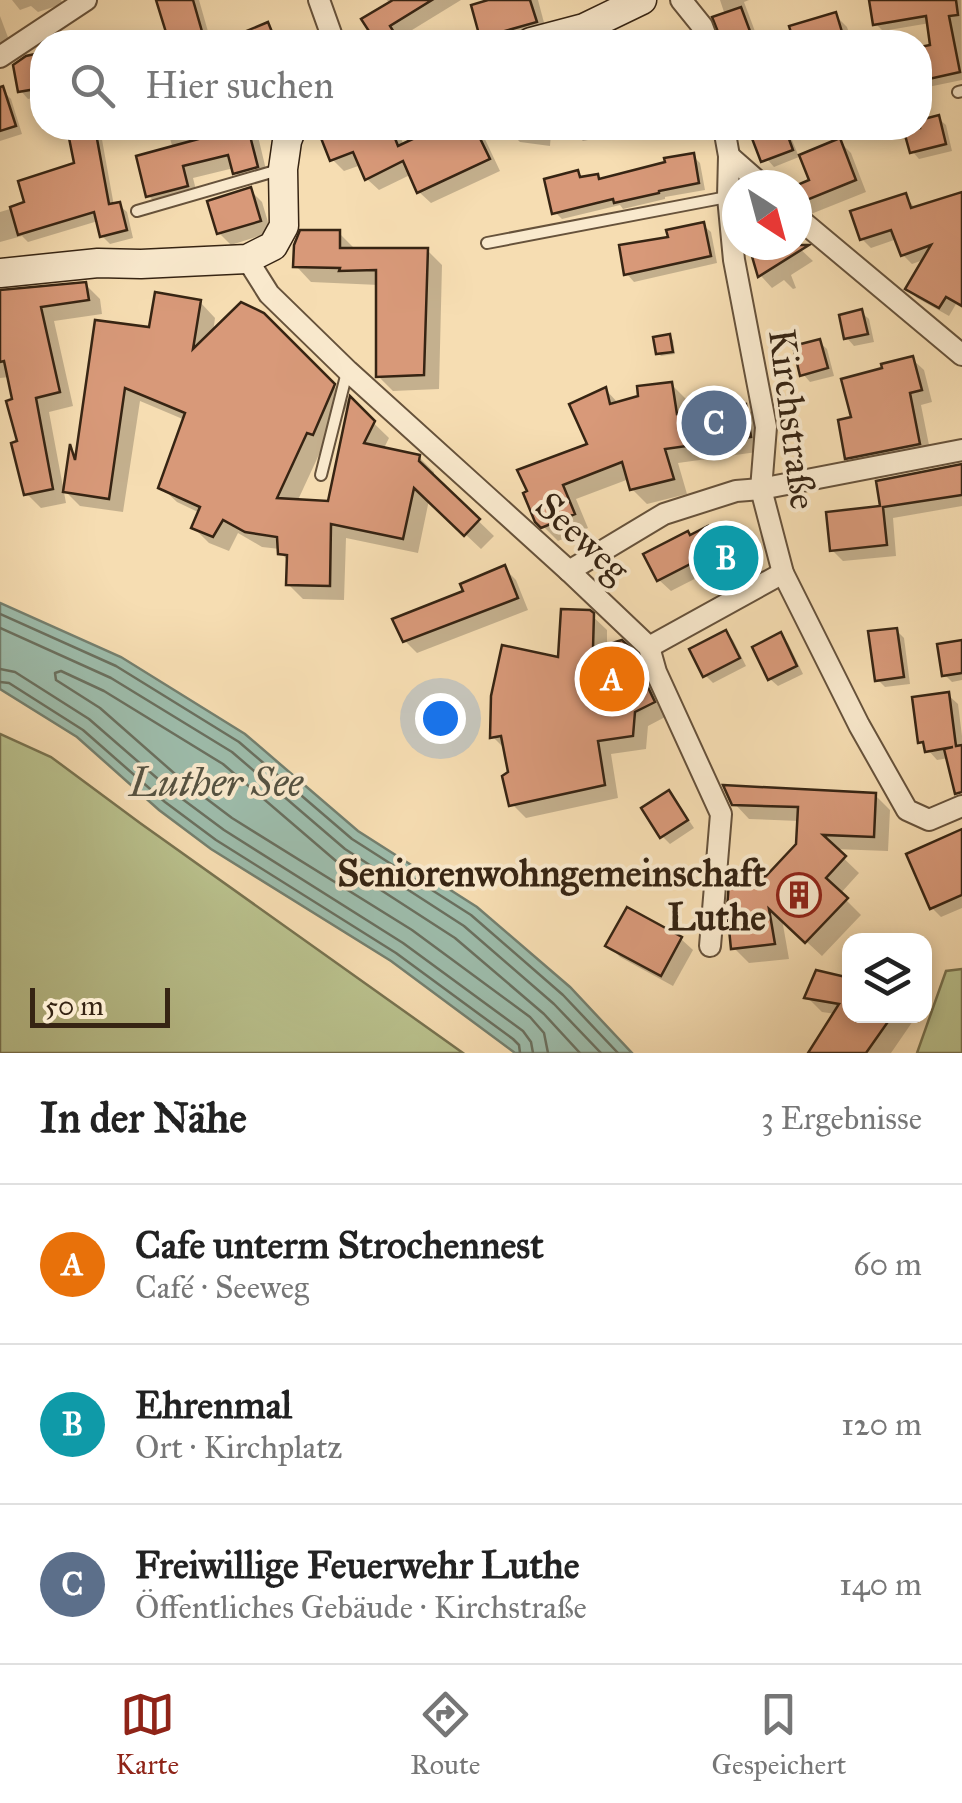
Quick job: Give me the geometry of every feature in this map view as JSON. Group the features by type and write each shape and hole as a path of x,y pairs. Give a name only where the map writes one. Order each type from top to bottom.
{"street":[{"path":"319,0 330,30"},
{"path":"576,30 642,0"},
{"path":"681,0 704,30"},
{"path":"40,30 81,2"},
{"path":"0,57 30,37"},
{"path":"0,274 98,263 247,259 273,246 284,226 287,140"},
{"name":"Kirchstraße","path":"726,140 729,170"},
{"path":"729,156 745,170"},
{"path":"812,230 962,355"},
{"name":"Seeweg","path":"247,259 270,294 348,370 649,646 656,672 721,814 710,946"},
{"name":"Kirchstraße","path":"734,260 766,427 761,489 783,573 859,725 907,810 929,820 962,806"},
{"path":"569,571 664,514 736,492 962,450"},
{"path":"649,646 783,573"}],"lane":[{"path":"138,210 283,169"},
{"path":"487,243 722,198"},
{"path":"320,474 348,370"}],"green space":[{"path":"0,734 51,757 463,1053 0,1053"},
{"path":"962,969 962,1053 917,1053 928,1023 932,1023 932,1011 946,971"}],"water":[{"name":"Luther See","path":"0,603 121,657 245,734 358,831 477,907 570,987 632,1053 515,1053 391,961 211,849 159,810 77,737 0,689"}],"building":[{"path":"156,0 193,0 202,30 165,30"},
{"path":"393,0 432,0 390,26 392,30 368,30 361,19"},
{"path":"488,0 530,0 537,22 508,30 478,30 471,5"},
{"path":"869,0 956,0 958,15 949,16 960,72 932,78 932,30 928,30 926,16 873,25"},
{"path":"741,7 750,30 717,30 712,17"},
{"path":"836,12 841,30 790,30 789,26"},
{"path":"268,22 271,30 249,30"},
{"path":"30,55 30,90 18,92 13,65"},
{"path":"3,86 16,126 0,131 0,87"},
{"path":"939,115 946,144 910,153 906,140 932,140 932,117"},
{"path":"69,140 97,140 109,204 120,202 127,230 100,237 94,212 18,235 10,207 24,202 18,181 74,163"},
{"path":"195,140 251,140 258,167 233,174 228,155 183,166 188,186 146,197 136,156"},
{"path":"322,140 396,140 398,146 411,140 481,140 490,159 417,193 403,161 365,180 353,152 330,161"},
{"path":"753,140 789,140 793,150 761,162"},
{"path":"841,140 856,180 812,198 812,170 805,170 799,155"},
{"path":"694,153 699,183 552,214 544,179 578,170 580,177 598,174 599,179 665,162 664,158"},
{"path":"251,187 261,221 217,234 207,201"},
{"path":"962,192 962,306 946,297 939,308 905,289 931,245 901,256 891,230 860,240 850,211 906,193 911,208"},
{"path":"704,222 711,256 624,275 619,245 668,237 666,230"},
{"path":"300,230 340,230 340,248 428,248 424,375 376,377 376,270 293,267 294,245"},
{"path":"753,260 785,260 758,277"},
{"path":"86,282 89,300 41,307 60,392 36,398 53,489 24,495 11,443 17,441 6,401 12,399 4,361 0,362 0,290"},
{"path":"155,292 201,300 193,349 241,302 264,313 335,384 313,435 307,433 277,498 328,501 350,396 375,421 364,443 420,455 419,461 480,519 464,536 414,488 403,539 331,524 330,586 286,585 287,555 278,554 277,537 245,532 223,520 213,537 191,528 200,507 158,488 185,413 125,388 109,499 63,492 70,444 75,460 95,320 149,327"},
{"path":"862,309 868,334 844,339 839,315"},
{"path":"670,334 673,352 656,354 653,337"},
{"path":"820,339 828,368 800,376 793,346"},
{"path":"913,356 922,390 910,393 920,444 845,459 838,420 851,417 841,379"},
{"path":"672,382 677,414 746,404 751,437 665,449 674,479 630,490 622,462 563,485 575,514 541,528 523,493 527,491 517,470 587,444 569,404 606,387 610,404 638,396 637,386"},
{"path":"962,464 962,495 883,507 887,545 830,551 826,512 880,506 876,481"},
{"path":"708,526 717,543 699,552 702,558 657,581 643,554 688,531 690,535"},
{"path":"505,565 518,598 403,642 392,619 463,591 460,584"},
{"path":"561,609 594,613 593,649 622,640 637,654 655,702 635,712 633,736 598,741 605,785 509,806 502,776 508,772 501,736 490,738 491,696 502,645 558,657"},
{"path":"897,628 904,677 875,681 868,631"},
{"path":"726,630 740,658 703,677 689,649"},
{"path":"781,632 797,666 768,680 752,647"},
{"path":"962,640 962,673 942,676 937,644"},
{"path":"949,692 956,746 962,745 962,792 955,794 944,749 953,747 925,752 923,742 918,743 912,697"},
{"path":"723,785 876,793 874,837 823,835 846,856 826,878 848,898 805,943 769,909 775,944 731,949 729,882 766,876 796,844 798,807 732,805"},
{"path":"669,790 688,820 660,838 641,808"},
{"path":"962,829 962,895 930,909 906,854"},
{"path":"627,907 682,937 661,976 605,946"},
{"path":"816,970 842,976 842,1023 887,1023 866,1053 808,1053 839,1004 804,998"}],"place":[{"name":"Freiwillige Feuerwehr Luthe","path":"714,423"},
{"name":"Ehrenmal","path":"726,558"},
{"name":"Cafe unterm Strochennest","path":"612,679"},
{"name":"Seniorenwohngemeinschaft Luthe","path":"799,895"}]}
